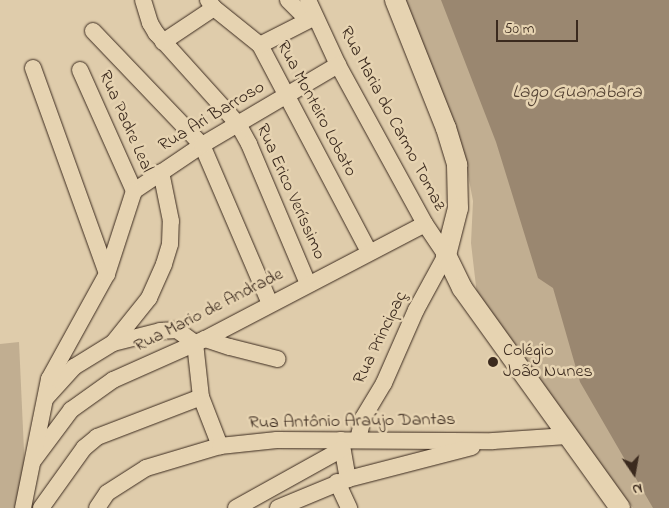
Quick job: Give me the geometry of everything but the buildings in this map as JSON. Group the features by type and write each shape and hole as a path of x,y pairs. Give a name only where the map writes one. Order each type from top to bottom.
{"main road":[{"path":"395,0 446,128 457,165 457,247 462,288"},
{"path":"458,208 446,255 462,288 620,508"}],"street":[{"name":"Rua Erico Veríssimo","path":"143,0 150,23 163,42 238,124 256,159 308,284"},
{"path":"260,45 311,18 288,0"},
{"name":"Rua Maria do Carmo Tomaz","path":"308,0 311,18 425,224 446,255"},
{"path":"163,42 211,4"},
{"name":"Rua Monteiro Lobato","path":"211,4 260,45 369,252"},
{"path":"93,31 202,145 270,304"},
{"name":"Rua Ari Barroso","path":"134,191 202,145 338,65"},
{"path":"33,68 107,274"},
{"name":"Rua Padre Leal","path":"80,70 134,191"},
{"path":"45,399 74,367 112,343 150,298 170,244 171,221 161,172"},
{"path":"23,508 53,369 107,274 134,191"},
{"name":"Rua Mario de Andrade","path":"33,461 59,423 90,395 113,380 200,341 425,224"},
{"name":"Rua Principaç","path":"358,439 363,418 384,383 416,310 446,255"},
{"path":"112,343 169,330 184,333 200,341 277,359"},
{"path":"200,341 201,397 220,446"},
{"path":"41,508 84,448 97,436 201,397"},
{"name":"Rua Antônio Araújo Dantas","path":"96,508 107,493 146,468 220,446 277,440 342,445 358,439 493,441 567,436"},
{"path":"278,508 342,480 493,441"},
{"path":"342,445 342,480 349,508"},
{"path":"236,508 342,445"}],"shaded area":[{"name":"Lago Guanabara","path":"399,0 669,0 669,508 633,508 477,295 471,243 473,201 466,164"},
{"path":"19,342 25,473 17,508 0,508 0,344"}],"water":[{"name":"Lago Guanabara","path":"441,0 669,0 669,508 653,508 580,382 553,288 538,278 496,142"}],"place":[{"name":"Colégio João Nunes","path":"493,362"}]}
